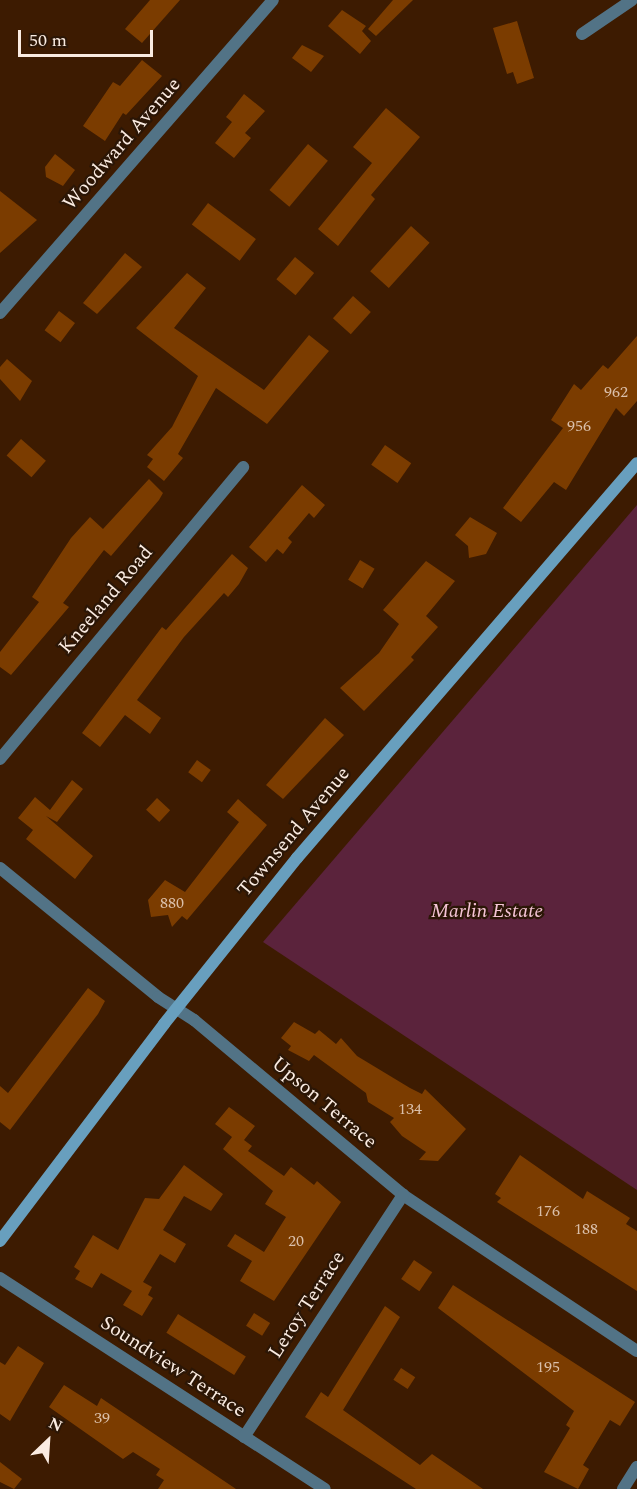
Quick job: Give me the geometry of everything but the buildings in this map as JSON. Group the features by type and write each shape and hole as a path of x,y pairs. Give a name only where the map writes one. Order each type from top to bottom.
{"main road":[{"name":"Townsend Avenue","path":"0,1241 176,1008 350,794 637,463"}],"street":[{"name":"Woodward Avenue","path":"0,313 273,0"},
{"path":"582,34 632,0"},
{"name":"Kneeland Road","path":"0,759 243,467"},
{"name":"Upson Terrace","path":"0,868 176,1008 403,1195 637,1351"},
{"name":"Leroy Terrace","path":"244,1437 403,1195"},
{"name":"Soundview Terrace","path":"0,1278 325,1489"},
{"path":"623,1489 637,1467"}],"green space":[{"name":"Marlin Estate","path":"637,505 637,1190 263,942"}]}
